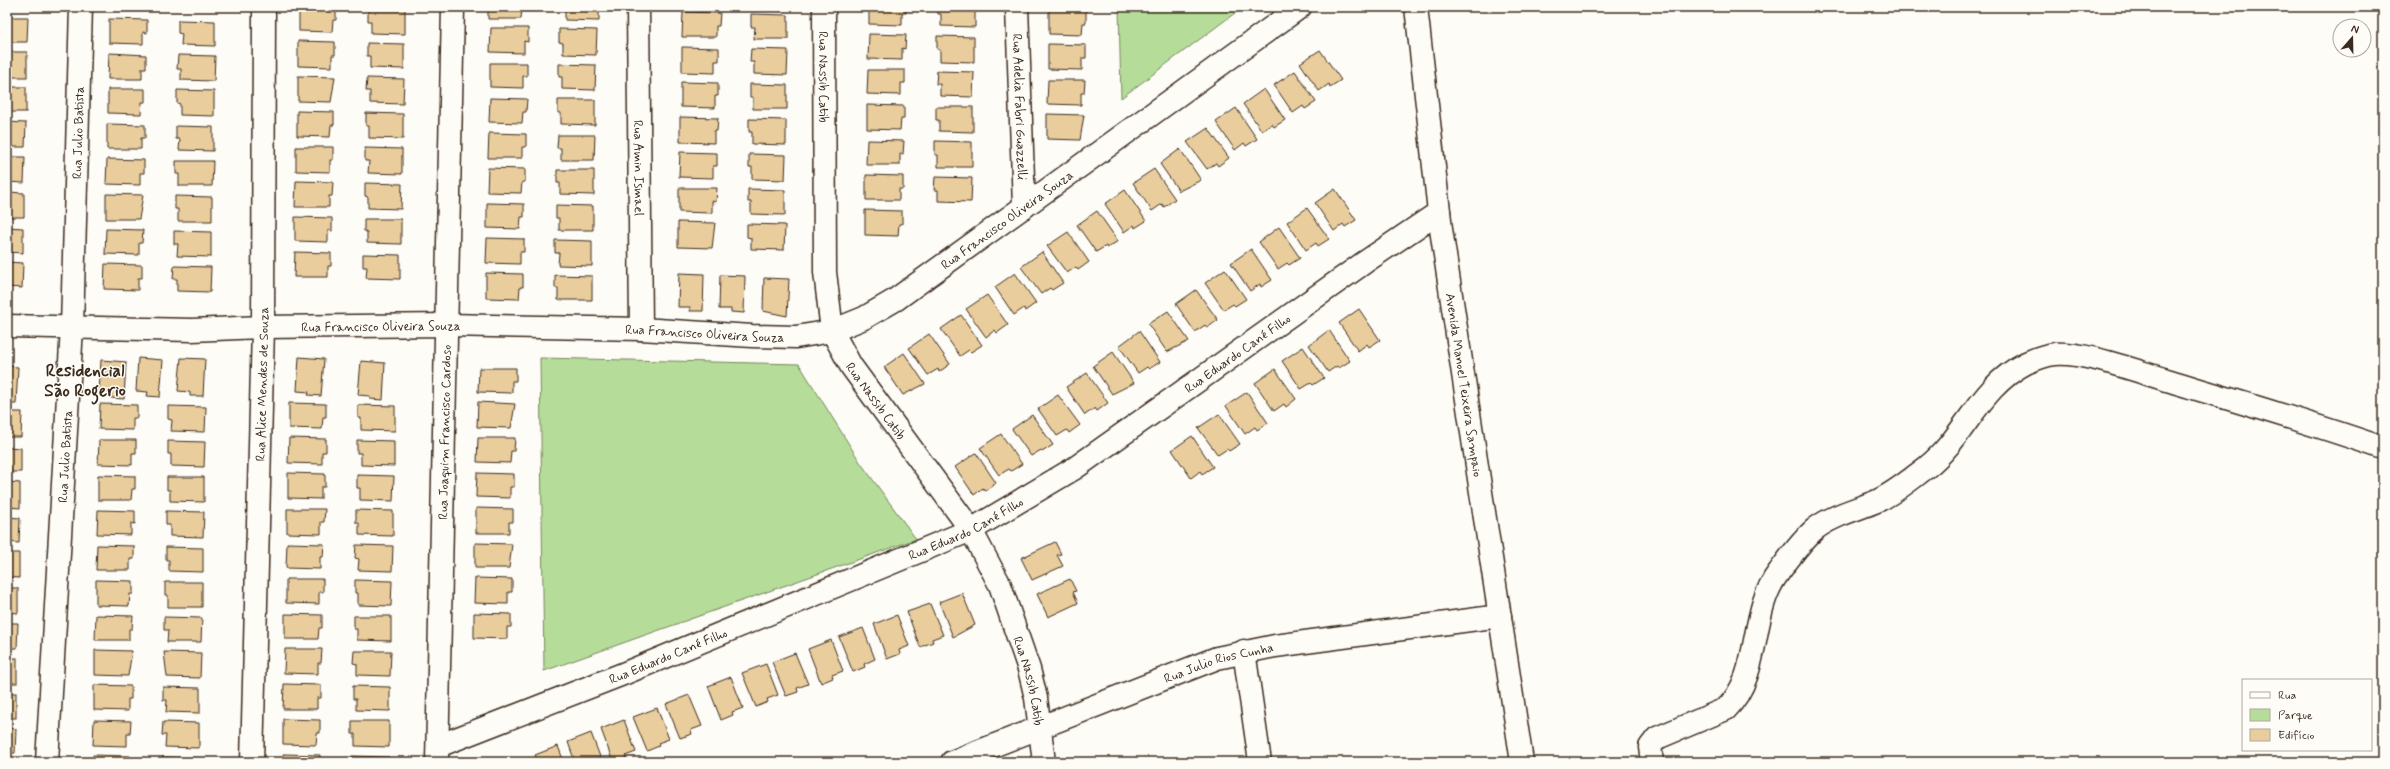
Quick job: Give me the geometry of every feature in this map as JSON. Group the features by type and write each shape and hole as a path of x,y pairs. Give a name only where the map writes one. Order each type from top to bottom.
{"street":[{"name":"Rua Julio Batista","path":"47,762 72,327 81,7"},
{"name":"Rua Alice Mendes de Souza","path":"252,762 263,327 264,7"},
{"name":"Rua Joaquim Francisco Cardoso","path":"438,754 448,325 453,7"},
{"name":"Rua Amin Ismael","path":"638,7 641,329"},
{"name":"Rua Nassib Catib","path":"824,7 825,272 832,331 851,366 971,530 1000,584 1017,633 1036,698 1044,762"},
{"name":"Rua Adelia Fabri Guazzelli","path":"1017,7 1024,207"},
{"name":"Rua Francisco Oliveira Souza","path":"7,326 192,330 263,327 448,325 641,329 796,337 832,331 864,318 895,300 1300,7"},
{"name":"Avenida Manoel Teixeira Sampaio","path":"1416,7 1439,212 1522,762"},
{"name":"Rua Eduardo Cané Filho","path":"438,754 623,674 971,530 1075,468 1365,262 1439,212"},
{"path":"1652,762 1650,747 1657,738 1726,709 1734,702 1747,676 1763,602 1769,588 1804,540 1824,523 1891,494 1928,467 1949,444 1987,393 2004,378 2030,362 2055,354 2110,363 2336,432 2383,448"},
{"name":"Rua Julio Rios Cunha","path":"952,762 1179,671 1244,651 1500,616"},
{"path":"1244,651 1260,762"}],"green space":[{"path":"1119,7 1243,7 1121,98"},
{"path":"540,358 799,364 860,462 916,539 544,671"}],"building":[{"path":"299,7 336,7 336,20 333,20 332,32 299,31"},
{"path":"488,7 525,7 522,8 521,19 488,19"},
{"path":"562,7 599,7 599,21 565,20 565,8"},
{"path":"869,7 906,7 906,13 902,13 902,25 869,24"},
{"path":"938,7 975,7 975,27 941,26 941,14 938,14"},
{"path":"368,8 405,9 405,34 371,33 371,21 368,21"},
{"path":"1049,9 1086,10 1086,23 1083,23 1082,35 1049,34"},
{"path":"683,12 720,13 719,26 716,26 716,37 682,37"},
{"path":"751,14 788,15 788,39 754,39 755,27 751,27"},
{"path":"7,17 28,17 27,42 7,42"},
{"path":"109,19 147,20 147,33 143,32 143,44 109,43"},
{"path":"178,20 215,21 215,46 181,45 182,34 178,33"},
{"path":"491,28 528,28 528,42 524,41 524,53 490,52"},
{"path":"559,29 597,30 596,55 563,54 563,43 559,42"},
{"path":"869,34 906,35 905,49 902,48 902,60 868,59"},
{"path":"937,36 974,37 974,62 940,61 940,50 937,49"},
{"path":"298,41 335,42 335,55 332,55 332,67 298,66"},
{"path":"367,43 404,44 404,69 370,68 370,56 367,56"},
{"path":"1048,44 1086,45 1086,58 1082,58 1082,70 1048,69"},
{"path":"682,47 719,48 719,61 715,61 715,73 682,72"},
{"path":"751,49 788,50 787,75 754,74 754,62 750,62"},
{"path":"1320,50 1341,80 1330,87 1329,84 1319,91 1300,63"},
{"path":"7,52 27,52 27,77 7,77"},
{"path":"109,53 146,55 146,68 142,68 142,79 108,79"},
{"path":"178,55 215,56 214,81 181,80 181,69 177,69"},
{"path":"490,63 527,63 527,76 523,76 523,88 490,87"},
{"path":"559,64 596,65 595,90 562,89 562,77 559,77"},
{"path":"868,70 905,70 905,83 901,83 901,95 867,94"},
{"path":"937,71 974,72 973,97 940,96 940,84 936,84"},
{"path":"1295,71 1316,102 1305,109 1303,106 1293,113 1274,85"},
{"path":"298,76 335,77 331,102 298,101"},
{"path":"367,78 404,79 403,104 370,103 370,91 366,91"},
{"path":"1048,80 1085,80 1084,93 1081,93 1081,105 1047,104"},
{"path":"681,82 718,83 718,96 715,96 715,108 681,107"},
{"path":"750,84 787,85 787,109 753,109 753,97 750,97"},
{"path":"7,87 26,87 26,112 7,112"},
{"path":"108,89 145,89 145,102 142,102 141,114 108,113"},
{"path":"1264,89 1285,120 1274,127 1272,124 1262,131 1243,104"},
{"path":"177,90 214,91 214,116 180,115 180,104 177,103"},
{"path":"490,98 527,99 526,112 523,112 522,123 489,122"},
{"path":"558,100 595,100 595,125 561,124 561,113 558,113"},
{"path":"867,105 904,106 904,119 901,119 900,130 867,129"},
{"path":"936,107 973,107 973,132 939,131 939,120 936,120"},
{"path":"1236,108 1257,139 1246,146 1244,143 1235,150 1216,122"},
{"path":"297,111 334,112 334,125 331,125 330,137 297,136"},
{"path":"366,113 403,114 403,139 369,138 369,126 366,126"},
{"path":"1047,114 1084,115 1080,140 1047,139"},
{"path":"680,117 718,118 717,131 714,131 714,143 680,142"},
{"path":"749,119 786,120 786,145 752,144 752,132 749,132"},
{"path":"7,122 26,123 25,147 7,147"},
{"path":"107,124 145,125 145,138 141,138 141,149 107,149"},
{"path":"176,126 213,127 213,151 179,150 180,139 176,139"},
{"path":"1208,128 1229,158 1218,166 1216,163 1207,169 1187,142"},
{"path":"489,133 526,134 526,147 522,147 522,158 488,158"},
{"path":"558,135 595,135 594,160 561,160 561,148 557,148"},
{"path":"867,140 904,141 903,154 900,154 900,165 866,165"},
{"path":"935,141 972,142 972,167 938,167 938,155 935,155"},
{"path":"296,147 333,147 333,160 330,160 330,172 296,171"},
{"path":"365,148 402,149 402,174 368,173 369,161 365,161"},
{"path":"1180,149 1201,180 1179,191 1160,164"},
{"path":"680,152 717,153 717,166 713,166 713,178 679,177"},
{"path":"749,154 786,155 785,180 752,179 752,167 749,167"},
{"path":"7,157 25,157 24,183 7,182"},
{"path":"107,159 144,160 144,173 140,173 140,185 106,184"},
{"path":"176,161 213,161 212,186 179,186 179,174 176,174"},
{"path":"488,168 525,169 525,182 522,182 521,193 487,192"},
{"path":"1154,169 1175,199 1164,207 1162,204 1152,211 1133,183"},
{"path":"557,170 594,170 594,195 560,194 560,183 557,183"},
{"path":"866,175 903,176 903,189 899,189 899,200 866,200"},
{"path":"935,177 972,178 971,202 938,201 938,190 934,190"},
{"path":"296,181 333,182 332,196 329,196 329,207 295,207"},
{"path":"365,183 402,184 401,209 368,208 368,197 365,196"},
{"path":"679,188 717,188 716,202 712,201 712,213 679,212"},
{"path":"748,189 785,190 785,215 751,214 751,202 748,202"},
{"path":"1335,189 1356,220 1345,227 1343,224 1334,231 1315,203"},
{"path":"1125,190 1146,221 1135,228 1134,225 1124,232 1105,204"},
{"path":"7,192 24,193 24,217 7,217"},
{"path":"106,194 143,195 139,219 106,219"},
{"path":"175,196 212,197 212,221 178,221 178,209 175,209"},
{"path":"487,203 524,204 524,217 521,217 520,229 487,228"},
{"path":"556,205 593,206 593,230 559,230 559,218 556,218"},
{"path":"1307,208 1329,239 1318,246 1316,243 1306,250 1287,222"},
{"path":"865,210 902,211 902,224 899,224 898,236 865,235"},
{"path":"1097,211 1118,241 1107,248 1106,246 1096,252 1077,225"},
{"path":"295,217 332,218 332,231 328,230 328,242 295,241"},
{"path":"364,219 401,219 401,244 367,243 367,232 364,231"},
{"path":"678,222 715,223 712,248 678,247"},
{"path":"747,224 785,225 784,250 751,249 751,238 747,237"},
{"path":"7,227 23,228 23,253 7,252"},
{"path":"1279,227 1300,258 1289,265 1287,263 1278,269 1259,242"},
{"path":"106,229 143,230 142,243 139,243 139,255 105,254"},
{"path":"174,231 211,232 211,257 177,256 178,244 174,244"},
{"path":"1068,232 1089,262 1078,270 1076,267 1067,273 1047,246"},
{"path":"487,238 524,239 524,252 520,252 520,264 486,263"},
{"path":"555,240 592,241 592,266 558,265 559,253 555,253"},
{"path":"1251,249 1272,280 1261,287 1260,284 1250,291 1231,263"},
{"path":"295,252 331,253 331,266 328,266 328,277 294,277"},
{"path":"1042,252 1063,283 1052,290 1050,288 1041,294 1021,267"},
{"path":"363,254 400,255 400,279 366,278 367,267 363,267"},
{"path":"7,262 23,263 22,288 7,287"},
{"path":"105,264 142,265 142,278 138,278 138,290 104,289"},
{"path":"174,266 211,267 210,292 177,291 177,279 173,279"},
{"path":"1225,269 1246,299 1235,306 1233,304 1224,310 1205,283"},
{"path":"486,273 523,274 523,287 520,287 519,299 486,298"},
{"path":"679,273 704,274 703,311 690,311 690,307 678,307"},
{"path":"1015,273 1036,303 1025,311 1024,308 1014,315 995,287"},
{"path":"555,275 592,276 592,300 558,300 558,288 555,288"},
{"path":"720,275 745,276 744,313 731,312 731,309 719,309"},
{"path":"764,278 789,279 787,316 763,311"},
{"path":"1196,290 1218,320 1207,328 1205,325 1195,332 1176,304"},
{"path":"987,295 1008,325 997,333 995,330 986,337 966,309"},
{"path":"1359,309 1380,340 1369,347 1367,344 1358,351 1339,323"},
{"path":"1168,311 1189,341 1167,352 1148,324"},
{"path":"961,315 982,345 971,352 969,350 960,356 941,329"},
{"path":"1329,330 1350,361 1339,368 1337,366 1328,372 1309,345"},
{"path":"1139,331 1160,362 1149,369 1147,367 1138,373 1119,346"},
{"path":"929,334 950,364 939,372 938,369 928,375 909,348"},
{"path":"1303,347 1324,378 1313,385 1311,383 1301,389 1282,361"},
{"path":"1113,352 1134,383 1112,394 1093,366"},
{"path":"904,353 925,384 903,395 884,367"},
{"path":"299,357 324,359 321,396 308,395 309,392 297,391"},
{"path":"138,358 163,360 160,397 147,396 148,392 136,391"},
{"path":"181,358 205,359 203,396 190,396 190,392 178,391"},
{"path":"101,360 126,362 124,399 111,398 111,394 99,393"},
{"path":"361,361 385,363 383,400 370,399 370,396 358,395"},
{"path":"7,366 18,367 16,404 7,404"},
{"path":"479,368 516,368 516,381 512,381 512,393 478,392"},
{"path":"1275,369 1296,399 1286,407 1284,404 1274,411 1255,383"},
{"path":"1087,373 1108,403 1097,411 1095,408 1085,415 1066,387"},
{"path":"1247,392 1268,423 1257,430 1255,427 1245,434 1226,406"},
{"path":"1058,395 1080,425 1069,433 1067,430 1057,436 1038,409"},
{"path":"478,402 515,404 511,428 477,427"},
{"path":"289,403 326,404 326,417 323,417 322,429 289,428"},
{"path":"100,404 137,405 137,418 133,418 133,430 99,429"},
{"path":"358,405 395,406 395,431 361,430 361,418 358,418"},
{"path":"168,406 206,407 205,432 171,431 172,420 168,419"},
{"path":"7,412 22,412 21,437 7,437"},
{"path":"1219,414 1240,444 1229,451 1227,449 1218,455 1198,428"},
{"path":"1032,415 1053,445 1042,452 1041,450 1031,456 1012,429"},
{"path":"1001,434 1022,464 1011,471 1009,469 999,475 980,448"},
{"path":"1192,436 1213,467 1202,474 1200,471 1191,478 1172,450"},
{"path":"289,438 326,439 326,452 322,452 322,464 288,463"},
{"path":"478,438 515,438 514,451 511,451 510,463 477,462"},
{"path":"99,440 136,440 136,453 132,453 132,465 98,464"},
{"path":"357,440 394,441 394,466 361,465 361,453 357,453"},
{"path":"168,441 205,442 204,467 171,466 171,454 168,454"},
{"path":"7,447 21,448 21,472 7,472"},
{"path":"976,453 996,483 985,491 983,488 974,495 955,467"},
{"path":"288,473 325,474 325,487 321,487 321,499 288,498"},
{"path":"477,473 514,474 514,487 510,487 510,498 476,497"},
{"path":"98,475 135,476 135,489 132,489 131,500 98,500"},
{"path":"357,475 394,476 393,501 360,500 360,488 357,488"},
{"path":"167,477 204,477 204,502 170,501 170,490 167,490"},
{"path":"7,482 20,483 20,508 7,507"},
{"path":"476,508 513,509 513,522 509,522 509,533 476,533"},
{"path":"287,509 325,509 324,522 321,522 321,534 287,533"},
{"path":"98,510 135,511 135,524 131,523 131,535 97,534"},
{"path":"356,510 393,511 393,536 359,535 359,523 356,523"},
{"path":"166,511 204,512 203,537 170,536 170,525 166,525"},
{"path":"7,517 20,518 19,543 7,542"},
{"path":"1055,542 1061,554 1057,555 1063,566 1032,580 1021,558"},
{"path":"287,543 324,544 323,557 320,557 320,569 286,568"},
{"path":"475,543 512,544 509,568 475,568"},
{"path":"97,545 134,546 134,559 130,559 130,570 96,570"},
{"path":"356,545 393,546 392,571 358,570 359,559 355,558"},
{"path":"166,547 203,548 203,572 169,571 169,560 166,560"},
{"path":"7,553 19,553 19,578 7,577"},
{"path":"475,578 512,579 512,592 508,592 508,604 474,603"},
{"path":"286,579 323,579 323,592 319,592 319,604 286,603"},
{"path":"1070,579 1076,591 1073,592 1078,603 1048,617 1037,594"},
{"path":"96,580 133,581 133,594 130,594 129,606 96,605"},
{"path":"355,580 392,581 391,606 358,605 358,593 355,593"},
{"path":"165,582 202,582 202,607 168,607 168,595 165,595"},
{"path":"7,588 18,588 18,613 7,612"},
{"path":"962,593 975,625 953,637 939,602"},
{"path":"930,604 943,635 932,639 933,642 920,647 907,612"},
{"path":"474,613 511,614 511,627 507,627 507,639 474,638"},
{"path":"285,614 322,615 322,628 319,628 318,639 285,639"},
{"path":"96,615 133,616 132,629 129,629 129,640 95,640"},
{"path":"897,615 909,646 899,650 900,654 887,659 874,624"},
{"path":"354,616 391,616 391,641 357,640 357,629 354,629"},
{"path":"164,617 202,618 201,642 167,642 168,630 164,630"},
{"path":"7,623 18,623 17,648 7,648"},
{"path":"863,628 875,659 864,664 865,667 853,672 839,637"},
{"path":"831,640 843,671 832,675 833,678 821,683 808,649"},
{"path":"285,649 322,649 321,663 318,663 318,674 284,673"},
{"path":"95,650 132,651 128,676 95,675"},
{"path":"354,651 391,651 390,676 357,675 357,664 353,663"},
{"path":"164,652 201,653 200,678 167,677"},
{"path":"795,653 808,684 797,688 798,692 786,696 772,662"},
{"path":"7,658 17,658 17,683 7,683"},
{"path":"766,664 778,695 767,699 768,702 756,707 742,673"},
{"path":"731,677 743,708 732,712 733,715 721,720 708,686"},
{"path":"284,684 321,685 321,698 317,698 317,709 283,709"},
{"path":"94,685 131,686 131,699 128,699 128,711 94,710"},
{"path":"353,686 390,687 390,711 356,710 356,699 353,699"},
{"path":"163,687 200,688 200,713 166,712 167,700 163,700"},
{"path":"7,693 16,693 16,718 7,718"},
{"path":"689,695 702,726 691,730 692,734 680,738 666,704"},
{"path":"657,708 669,739 658,743 659,746 647,751 633,717"},
{"path":"283,719 320,720 320,733 317,733 316,745 283,744"},
{"path":"94,720 131,721 130,734 127,734 127,746 93,745"},
{"path":"624,720 636,752 625,756 626,759 613,762 601,729"},
{"path":"352,721 389,721 389,747 355,746 355,734 352,734"},
{"path":"163,722 199,723 199,748 165,747 166,735 162,735"},
{"path":"7,728 16,729 15,753 7,753"},
{"path":"591,733 602,762 575,762 568,742"},
{"path":"558,746 564,762 538,762 535,755"},
{"path":"283,754 320,755 320,762 283,762"},
{"path":"93,755 130,756 130,762 93,762"},
{"path":"352,756 389,757 388,762 351,762"},
{"path":"162,757 199,758 199,762 162,762"}],"district":[{"name":"Residencial São Rogerio","path":"85,380"}]}
